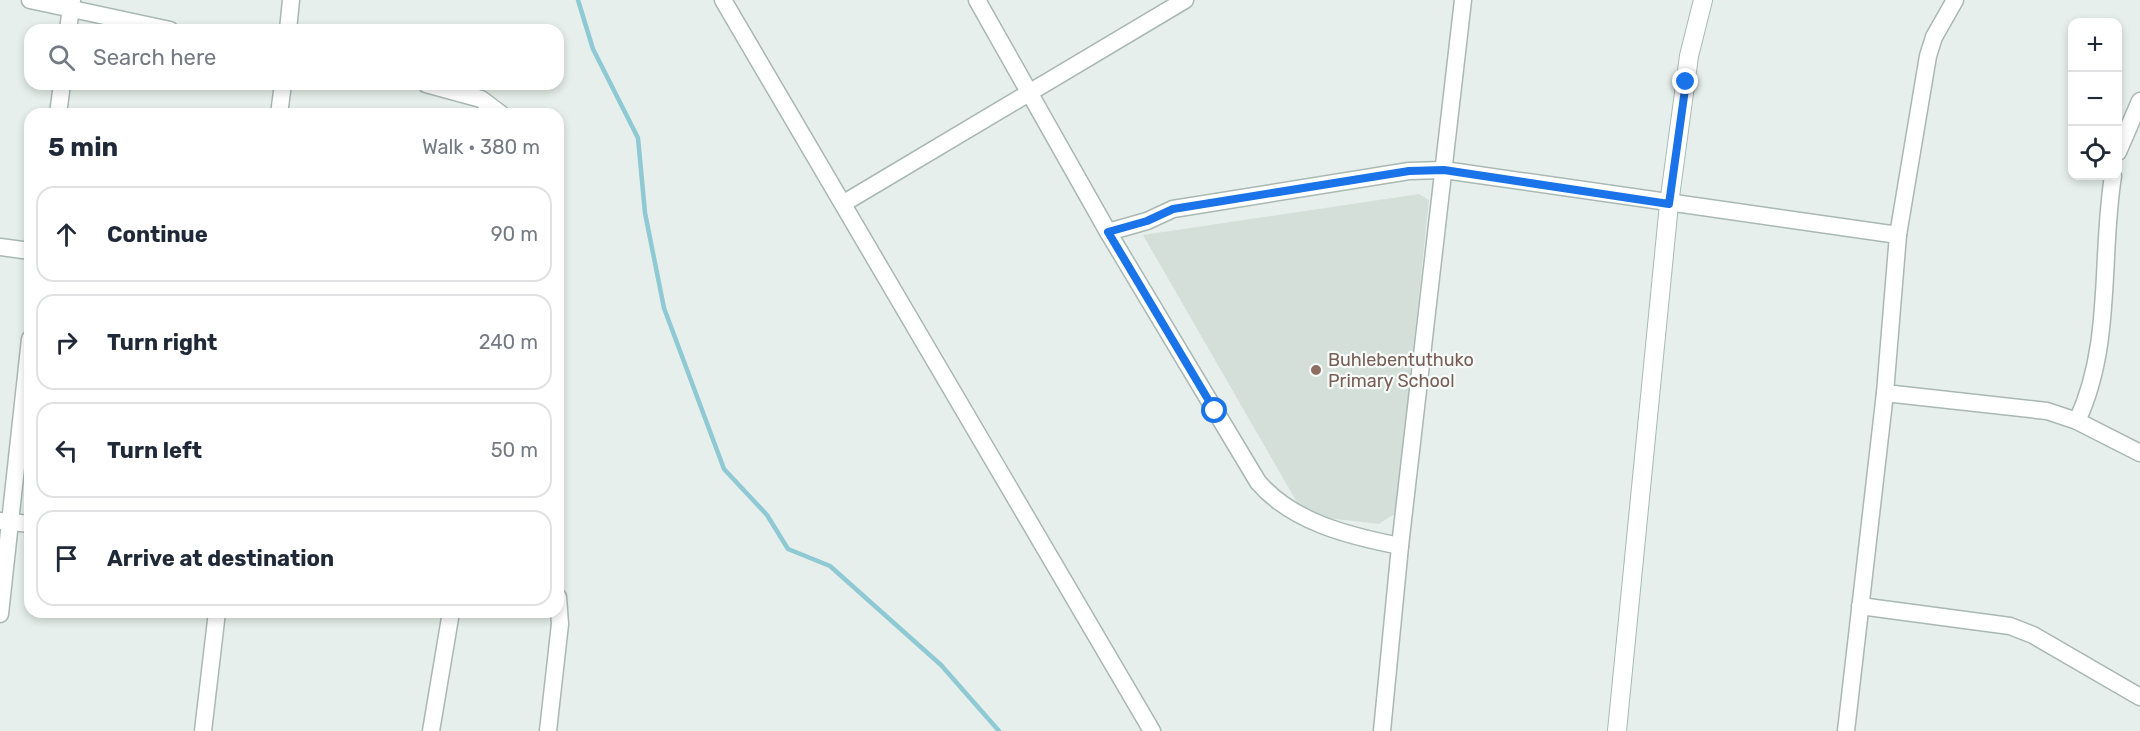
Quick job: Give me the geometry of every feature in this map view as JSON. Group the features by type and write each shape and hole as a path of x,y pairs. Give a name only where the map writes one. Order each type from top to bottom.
{"street":[{"path":"30,0 72,4 147,24"},
{"path":"289,24 291,0"},
{"path":"723,0 1152,731"},
{"path":"977,0 1108,232 1257,482 1272,498 1292,512 1312,521 1374,541 1400,546"},
{"path":"844,203 1185,0"},
{"path":"1382,731 1400,546 1463,0"},
{"path":"1617,731 1669,204 1680,140 1689,56 1703,0"},
{"path":"1846,731 1885,393 1898,235 1929,56 1934,37 1955,0"},
{"path":"69,24 72,4"},
{"path":"59,108 61,90"},
{"path":"280,108 282,90"},
{"path":"448,90 481,99 493,108"},
{"path":"2122,143 2140,101"},
{"path":"1108,232 1147,221 1173,209 1409,171 1444,170 1898,235"},
{"path":"2077,421 2090,394 2098,351 2113,180"},
{"path":"0,247 24,250"},
{"path":"0,614 5,521 24,383"},
{"path":"1885,393 2047,411 2077,421 2140,453"},
{"path":"5,521 24,523"},
{"path":"1860,606 2010,626 2033,634 2140,697"},
{"path":"203,731 216,618"},
{"path":"431,731 450,618"},
{"path":"548,731 560,618"}],"shaded area":[{"name":"Buhlebentuthuko Primary School","path":"1419,194 1429,200 1396,513 1379,524 1318,517 1298,504 1143,235"}],"waterway":[{"path":"578,0 593,49 638,138 645,213 664,308 724,469 767,515 788,549 830,566 941,665 999,731"}],"place":[{"name":"Buhlebentuthuko Primary School","path":"1316,370"}],"route":[{"path":"1215,411 1108,232 1147,221 1173,209 1409,171 1444,170 1669,204 1680,140 1686,82"}]}
